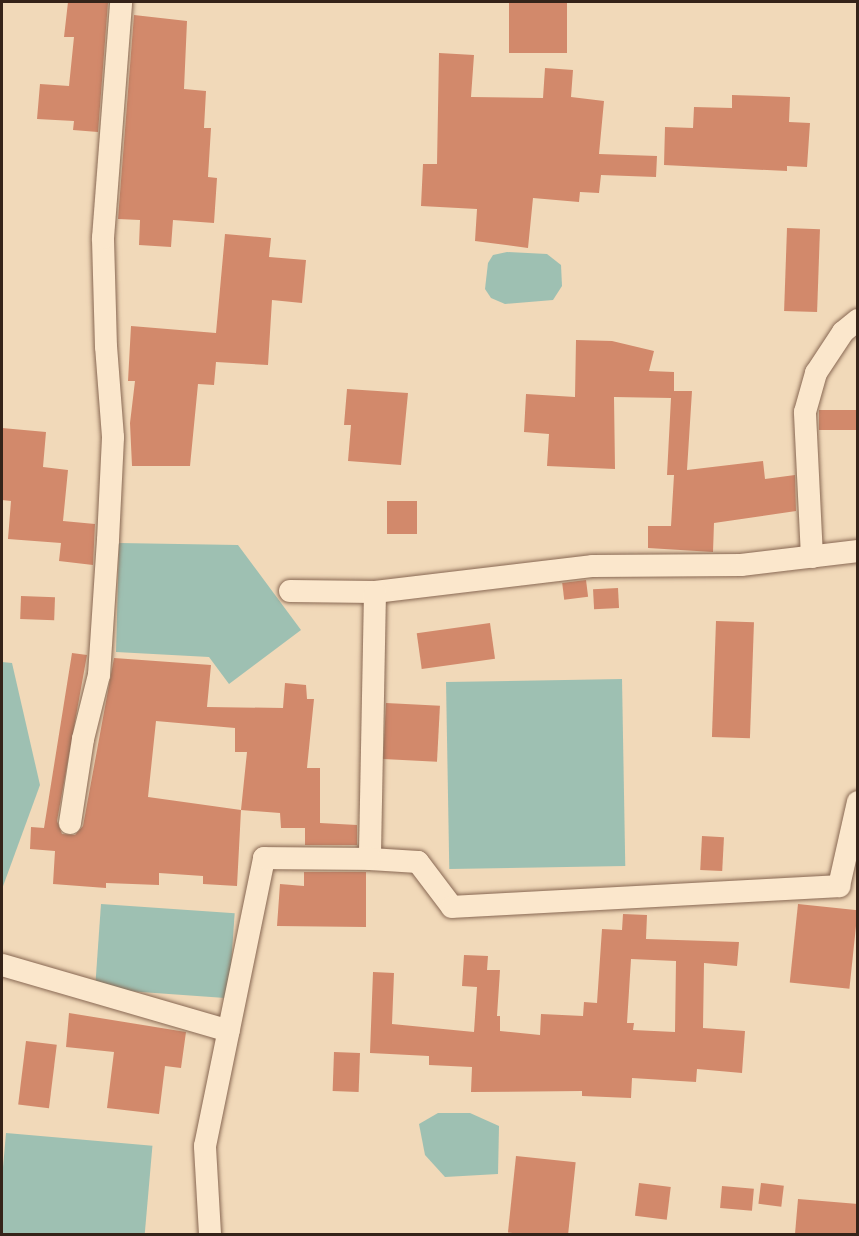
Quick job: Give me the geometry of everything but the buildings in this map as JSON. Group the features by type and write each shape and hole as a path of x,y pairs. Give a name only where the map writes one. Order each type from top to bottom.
{"street":[{"path":"70,823 83,739 99,675 108,540 113,437 106,347 104,238 121,2"},
{"path":"812,557 805,412 816,373 843,332 858,320"},
{"path":"290,591 375,592 593,566 741,565 858,551"},
{"path":"370,859 375,592"},
{"path":"210,1234 205,1146 264,858 418,862 452,907 839,886 858,802"},
{"path":"2,965 229,1030"}],"shaded area":[{"path":"507,252 547,254 561,265 562,286 553,300 505,304 491,298 485,289 488,263 493,255"},
{"path":"119,543 238,545 301,630 229,684 209,657 116,652"},
{"path":"2,662 12,663 40,785 2,889"},
{"path":"622,679 625,866 449,869 446,682"},
{"path":"101,904 235,913 229,998 95,989"},
{"path":"438,1113 470,1113 499,1126 498,1174 445,1177 425,1155 419,1124"},
{"path":"6,1133 152,1146 145,1234 2,1234 2,1179"}]}
